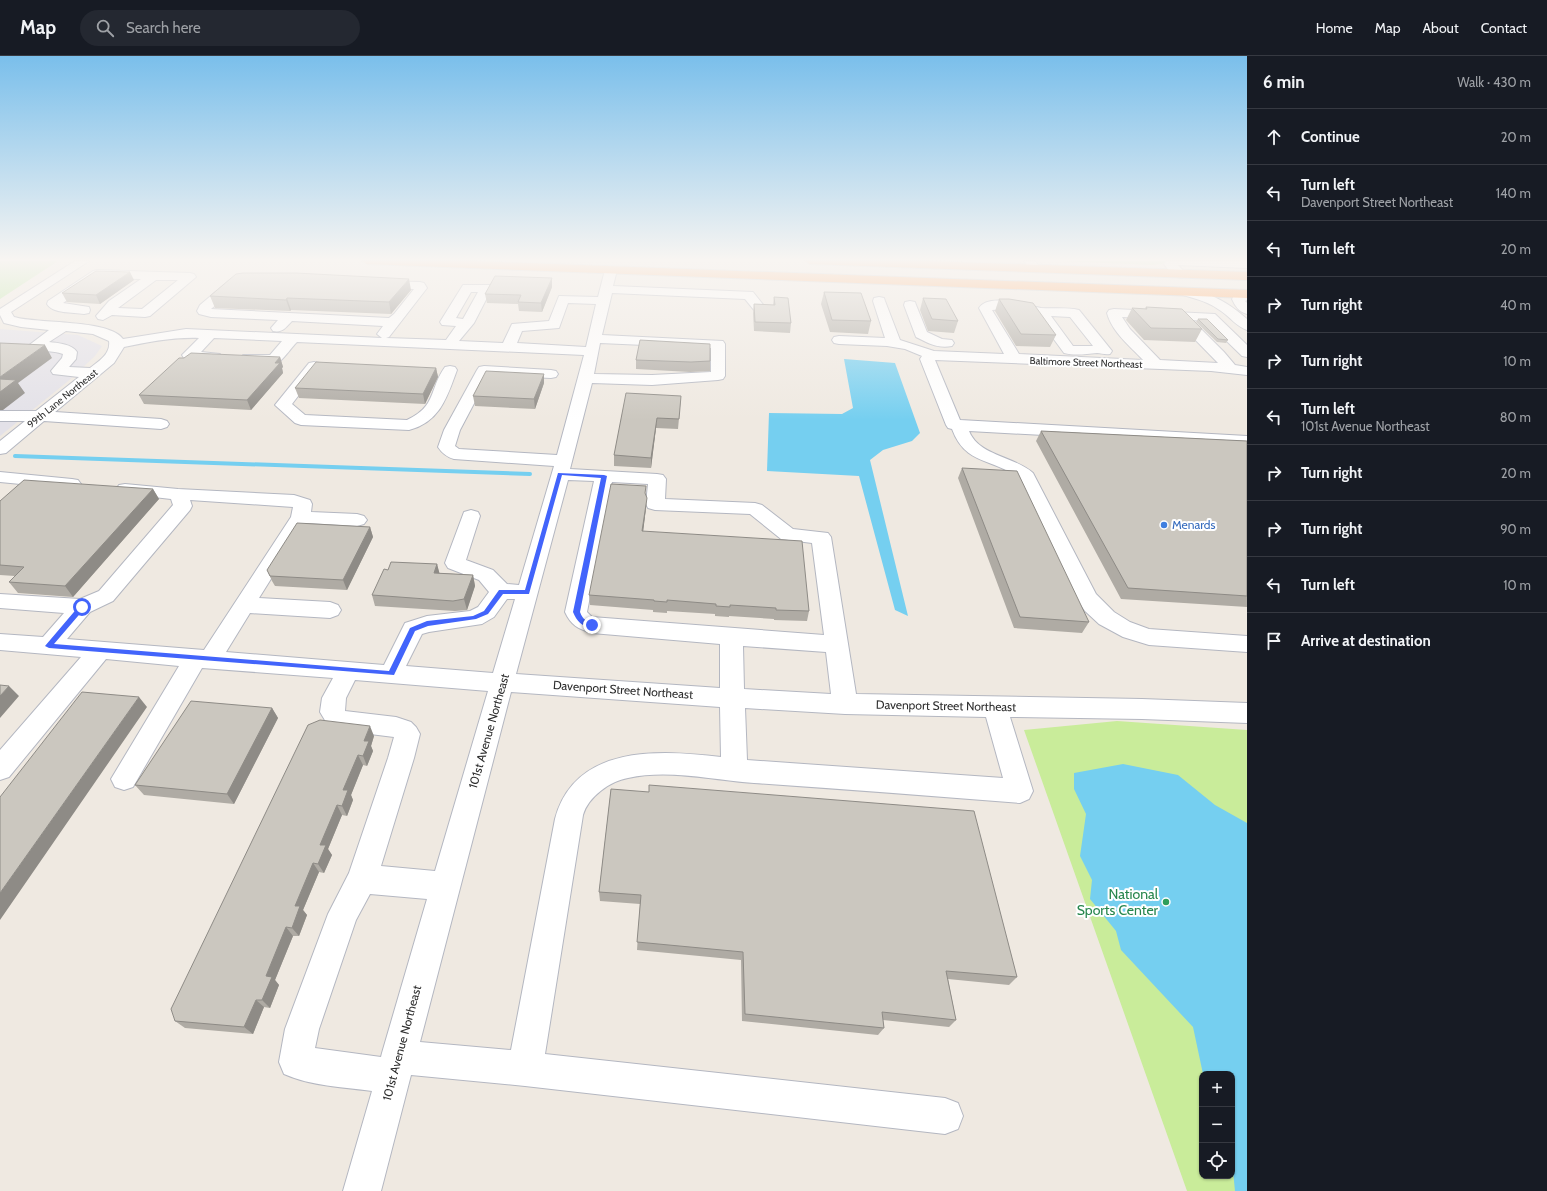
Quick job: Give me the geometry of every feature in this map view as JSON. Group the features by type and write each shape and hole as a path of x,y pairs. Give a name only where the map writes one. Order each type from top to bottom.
{"street":[{"path":"4,314 8,320 17,323 61,328"},
{"path":"23,314 24,317 31,321 55,324 61,328"},
{"path":"86,329 106,314"},
{"path":"231,314 392,322"},
{"path":"379,342 392,322 401,314"},
{"path":"508,348 517,327 551,331 557,314"},
{"name":"101st Avenue Northeast","path":"362,1191 445,886 562,467 600,314"},
{"path":"884,314 894,342"},
{"path":"913,314 921,334 940,343 971,344"},
{"path":"988,314 1014,359"},
{"path":"1042,314 1073,356 1105,351 1144,351 1219,355 1247,354"},
{"path":"1075,314 1105,351"},
{"path":"1114,314 1114,317 1126,334 1156,365"},
{"path":"1135,314 1210,317 1247,354"},
{"path":"1222,329 1234,327 1245,319 1236,314"},
{"path":"1180,316 1219,355 1230,369"},
{"path":"270,337 289,317"},
{"path":"450,345 457,333 467,323"},
{"path":"0,328 61,328 102,331 110,334 116,339 117,344 186,333 508,348 593,345 718,344 718,376 652,380 585,378"},
{"path":"61,328 35,346 58,347 70,352 69,359 58,371 93,373"},
{"path":"1222,329 1247,337"},
{"path":"212,334 189,355 274,360 293,338"},
{"path":"333,340 322,365 283,405 302,420 409,424 424,418 438,401 443,370 465,346"},
{"path":"839,340 894,342 918,348 930,357 954,425 1247,441"},
{"name":"99th Lane Northeast","path":"0,449 93,373 114,354 117,344"},
{"name":"Baltimore Street Northeast","path":"930,357 1014,359 1073,356 1156,365 1247,371"},
{"path":"551,374 484,370 452,430 446,447 454,454 562,467 604,476 657,479 655,504 755,509 788,535 821,537 845,704"},
{"path":"0,416 40,416 161,424"},
{"path":"958,425 964,439 972,449 1014,467 1027,477 1087,598 1093,607 1111,622 1135,634 1149,637 1247,644"},
{"path":"604,476 576,612 579,619 584,623 592,625 732,637 836,644"},
{"path":"0,477 178,494 294,501 303,504 300,516 246,605 203,659 124,779"},
{"path":"49,646 82,607 106,596 183,506 178,494"},
{"path":"300,516 357,520"},
{"path":"471,516 455,563 486,575 501,592 527,593"},
{"path":"391,674 413,629 427,624 474,618 486,612 501,592"},
{"path":"0,601 82,607"},
{"path":"246,605 330,610"},
{"path":"732,637 734,770"},
{"name":"Davenport Street Northeast","path":"0,642 391,674 733,698 845,704 1132,708 1247,713"},
{"path":"0,769 101,650"},
{"path":"349,670 334,698 332,712 338,720 402,728 407,734 401,758 362,879 343,914 302,1029 296,1062 310,1065 525,1069 945,1116"},
{"path":"525,1069 564,838 574,802 592,782 612,771 640,764 671,763 734,770 1020,791 995,707"},
{"path":"362,879 445,886"}],"shaded area":[{"path":"0,329 78,335 102,346 95,356 67,382 0,436"}],"green space":[{"name":"National Sports Center","path":"1117,721 1247,730 1247,1191 1187,1191 1024,730"}],"water":[{"path":"844,359 895,363 920,433 912,441 883,450 870,460 908,616 895,610 859,476 767,471 769,413 842,414 853,408"},
{"path":"1123,764 1178,775 1215,805 1247,823 1247,1191 1235,1191 1234,1179 1235,1071 1202,1071 1193,1027 1121,950 1116,931 1090,899 1092,880 1080,856 1086,814 1074,789 1074,773"}],"building":[{"path":"755,314 790,314 791,323 755,322"},
{"path":"830,314 868,314 871,321 832,320"},
{"path":"930,314 954,314 958,321 932,319"},
{"path":"1008,314 1041,314 1056,335 1021,334"},
{"path":"1138,314 1187,314 1202,329 1151,328"},
{"path":"1198,319 1207,319 1228,340 1218,339"},
{"path":"640,340 710,344 710,361 691,362 636,360"},
{"path":"0,343 45,345 0,377"},
{"path":"191,353 280,357 275,363 280,363 247,400 139,395 179,358 184,358"},
{"path":"316,362 436,368 423,394 295,388"},
{"path":"486,371 544,374 534,399 473,396"},
{"path":"0,379 16,380 0,392"},
{"path":"626,393 681,396 679,419 657,418 651,458 614,455"},
{"name":"Menards","path":"1041,431 1247,441 1247,596 1128,588"},
{"path":"962,468 1017,471 1089,622 1020,617"},
{"path":"24,480 153,489 65,586 9,582 24,567 0,565 0,501"},
{"path":"611,484 646,486 645,493 647,498 642,531 802,541 809,611 776,610 776,608 730,605 730,607 716,606 716,604 667,600 667,602 589,595"},
{"path":"297,523 370,527 343,580 270,576 267,570"},
{"path":"391,562 437,564 434,573 473,575 464,599 453,601 372,595 384,569 388,570"},
{"path":"0,685 9,686 0,696"},
{"path":"82,692 139,697 0,893 0,797"},
{"path":"191,701 272,708 227,794 135,785"},
{"path":"320,720 370,726 364,741 369,741 363,756 358,755 343,790 348,790 342,806 337,805 320,845 326,845 318,864 313,863 295,906 300,906 292,928 286,927 266,976 272,977 262,1000 256,1000 244,1027 175,1021 171,1009 308,725"},
{"path":"649,785 974,811 1017,977 946,971 956,1020 882,1012 884,1028 745,1014 743,952 637,942 641,895 599,892 611,789 649,792"}],"waterway":[{"path":"15,456 530,474"}],"place":[{"name":"Menards","path":"1164,525"},
{"name":"National Sports Center","path":"1166,902"}],"route":[{"path":"82,607 49,646 391,674 413,629 427,624 474,618 486,612 501,592 527,593 560,474 604,476 576,612 579,619 584,623 592,625"}]}
